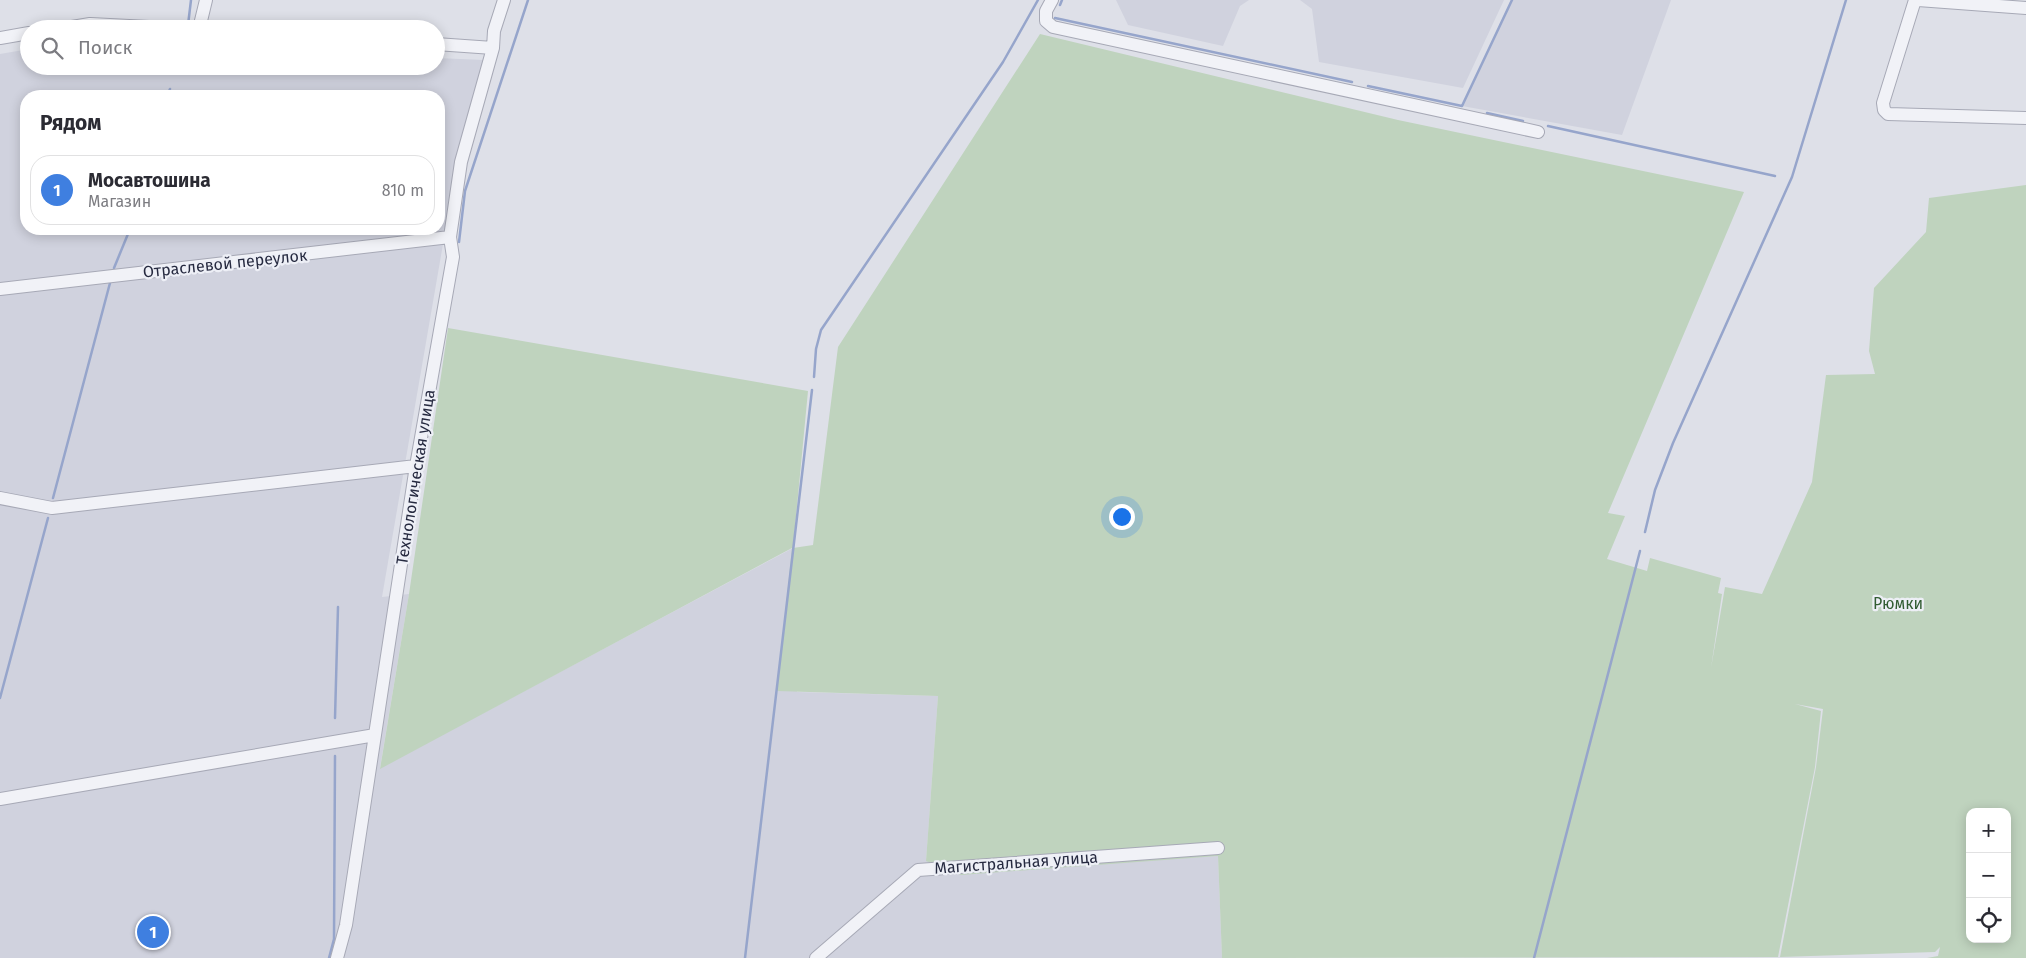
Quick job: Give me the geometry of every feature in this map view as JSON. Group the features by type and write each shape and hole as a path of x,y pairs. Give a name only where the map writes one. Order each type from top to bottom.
{"street":[{"path":"202,20 206,0"},
{"name":"Технологическая улица","path":"337,958 346,925 416,466 453,256 450,237 461,162 493,48 494,31 504,0"},
{"path":"1052,0 1046,11 1046,21 1053,28 1538,132"},
{"path":"2026,8 1917,0 1883,103 1884,110 1888,114 2026,118"},
{"path":"0,38 20,35"},
{"path":"445,45 493,48"},
{"name":"Отраслевой переулок","path":"0,289 450,237"},
{"path":"0,498 52,508 416,466"},
{"path":"0,799 375,735"},
{"name":"Магистральная улица","path":"816,958 918,870 1218,848"}],"shaded area":[{"path":"1116,0 1249,0 1240,6 1223,46 1128,25"},
{"path":"1300,0 1504,0 1463,88 1319,62 1312,9"},
{"path":"1511,0 1671,0 1622,135 1462,106"},
{"path":"20,51 20,75 445,75 445,58 484,60 457,163 445,232 445,90 20,90 20,235 445,235 382,597 409,594 380,768 793,548 797,692 938,696 926,861 1091,864 1218,856 1222,958 0,958 0,54"}],"green space":[{"name":"Рюмки","path":"1040,34 1398,120 1744,192 1608,513 1625,516 1607,559 1647,571 1650,558 1721,578 1718,593 1722,594 1711,668 1725,587 1762,594 1812,482 1826,375 1875,374 1869,351 1874,288 1926,232 1929,198 2026,185 2026,958 1927,958 1938,956 1940,947 1935,952 1780,957 1816,767 1823,709 1795,704 1821,711 1815,767 1778,957 1222,958 1218,856 961,875 926,861 938,696 777,691 792,548 380,769 409,594 448,328 808,391 793,548 813,545 838,347"}],"waterway":[{"path":"189,20 191,0"},
{"path":"459,242 465,191 528,0"},
{"path":"814,377 816,349 821,330 1003,62 1038,0"},
{"path":"1060,5 1062,0"},
{"path":"1368,86 1462,106 1512,0"},
{"path":"1645,532 1655,490 1673,443 1792,177 1846,0"},
{"path":"1055,18 1352,82"},
{"path":"1487,113 1523,121"},
{"path":"1548,126 1775,176"},
{"path":"114,268 128,235"},
{"path":"53,498 110,283"},
{"path":"745,958 812,390"},
{"path":"0,698 48,518"},
{"path":"1534,958 1640,551"},
{"path":"335,718 338,607"},
{"path":"329,958 334,939 335,756"}],"place":[{"name":"Мосавтошина","path":"153,932"}]}
